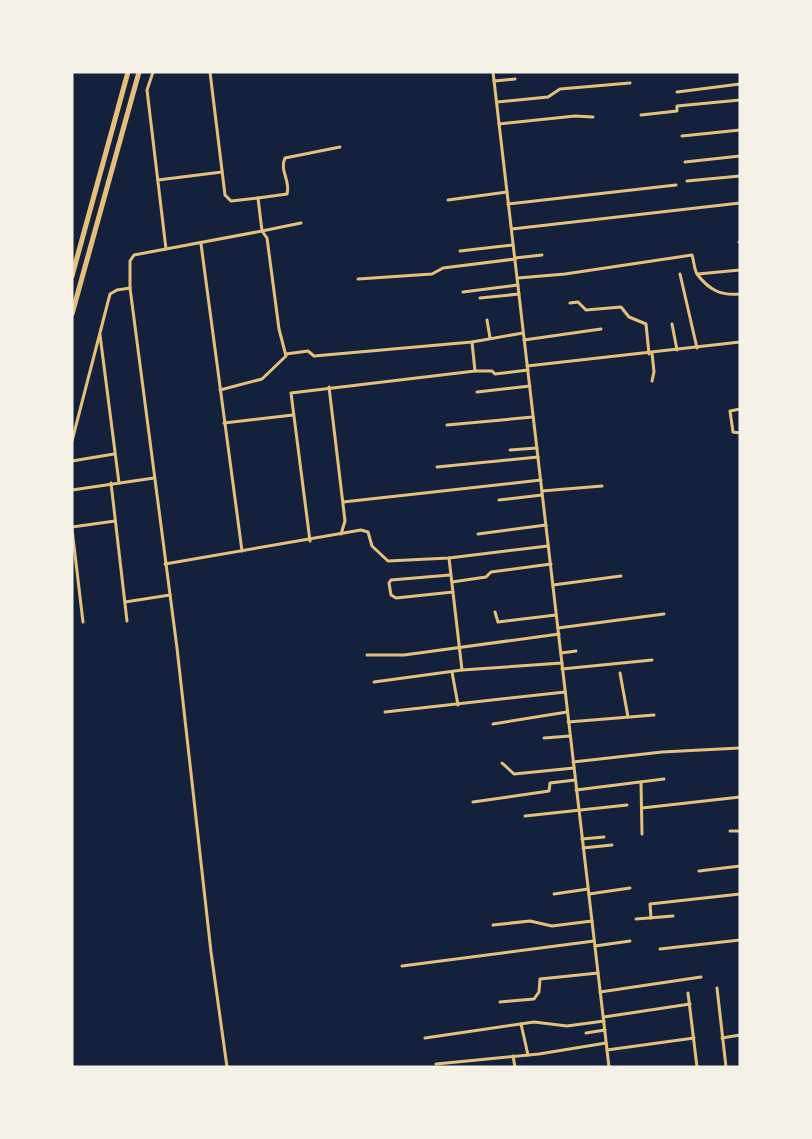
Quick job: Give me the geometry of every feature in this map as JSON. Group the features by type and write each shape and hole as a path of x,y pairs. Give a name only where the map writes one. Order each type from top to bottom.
{"highway":[{"path":"72,276 128,72"},
{"path":"72,314 139,72"}],"street":[{"path":"153,72 147,90 166,249"},
{"path":"210,72 227,199 231,201 287,194 287,180 282,167 285,158 340,147"},
{"path":"493,72 609,1067"},
{"path":"494,81 515,79"},
{"path":"496,102 548,97 560,89 630,83"},
{"path":"677,92 740,84"},
{"path":"641,115 677,111 677,106 740,99"},
{"path":"499,124 575,116 593,117"},
{"path":"682,136 740,130"},
{"path":"685,162 740,156"},
{"path":"158,180 222,172"},
{"path":"687,181 740,176"},
{"path":"508,204 676,185"},
{"path":"448,200 507,192"},
{"path":"220,390 262,379 285,360 286,354 279,329 267,238 262,231 258,198"},
{"path":"511,229 740,203"},
{"path":"227,1067 130,288 131,257 301,223"},
{"path":"201,244 242,551"},
{"path":"460,251 513,245"},
{"path":"358,279 432,274 443,268 542,255"},
{"path":"517,279 692,255 698,274 721,295 740,294"},
{"path":"698,274 740,270"},
{"path":"680,274 697,348"},
{"path":"462,292 518,285"},
{"path":"72,441 110,294 117,290 130,288"},
{"path":"480,298 519,294"},
{"path":"570,303 578,302 586,310 621,307 631,318 646,324 654,372 652,381"},
{"path":"487,320 490,338"},
{"path":"672,324 677,350"},
{"path":"524,339 601,330"},
{"path":"100,333 119,483"},
{"path":"286,354 308,351 314,356 472,342 524,333"},
{"path":"472,342 475,371"},
{"path":"310,541 291,393 329,386 475,371 492,371 495,374 740,342"},
{"path":"329,386 345,521 341,534"},
{"path":"477,392 530,386"},
{"path":"740,410 730,411 733,433 740,433"},
{"path":"224,423 293,415"},
{"path":"447,425 533,417"},
{"path":"510,450 537,448"},
{"path":"72,460 114,454"},
{"path":"437,467 538,457"},
{"path":"72,490 154,478"},
{"path":"343,502 541,480"},
{"path":"111,483 127,621"},
{"path":"499,500 602,486"},
{"path":"83,622 72,528 116,521"},
{"path":"478,534 546,525"},
{"path":"165,564 365,530 372,546 384,559 449,558 548,546"},
{"path":"449,558 462,670"},
{"path":"452,582 488,577 492,572 550,564"},
{"path":"450,575 391,580 389,583 391,595 396,598 453,592"},
{"path":"553,585 621,576"},
{"path":"125,602 170,595"},
{"path":"495,612 498,622 556,615"},
{"path":"558,628 664,614"},
{"path":"367,655 404,655 559,634"},
{"path":"561,652 576,651"},
{"path":"562,669 652,660"},
{"path":"374,682 462,670 562,663"},
{"path":"452,672 458,705"},
{"path":"620,673 628,717"},
{"path":"385,712 565,692"},
{"path":"493,724 567,712"},
{"path":"568,722 654,716"},
{"path":"544,738 570,736"},
{"path":"573,762 740,748"},
{"path":"502,763 514,774 574,768"},
{"path":"576,790 664,779"},
{"path":"473,802 549,791 550,783 575,780"},
{"path":"641,782 642,834"},
{"path":"642,808 740,797"},
{"path":"525,816 627,805"},
{"path":"730,831 740,831"},
{"path":"582,839 604,837"},
{"path":"583,848 612,845"},
{"path":"699,871 740,866"},
{"path":"554,894 630,888"},
{"path":"651,918 650,904 740,894"},
{"path":"636,920 673,916"},
{"path":"493,926 530,921 552,926 592,921"},
{"path":"660,949 740,940"},
{"path":"402,966 594,941"},
{"path":"595,946 630,941"},
{"path":"500,1002 534,999 539,992 540,979 598,973"},
{"path":"600,992 701,977"},
{"path":"717,988 726,1067"},
{"path":"688,993 697,1067"},
{"path":"425,1038 534,1022 567,1026 690,1004"},
{"path":"521,1024 528,1055"},
{"path":"586,1033 605,1030"},
{"path":"722,1038 740,1035"},
{"path":"607,1050 694,1038"},
{"path":"436,1064 528,1055 606,1043"},
{"path":"513,1056 514,1067"}]}
